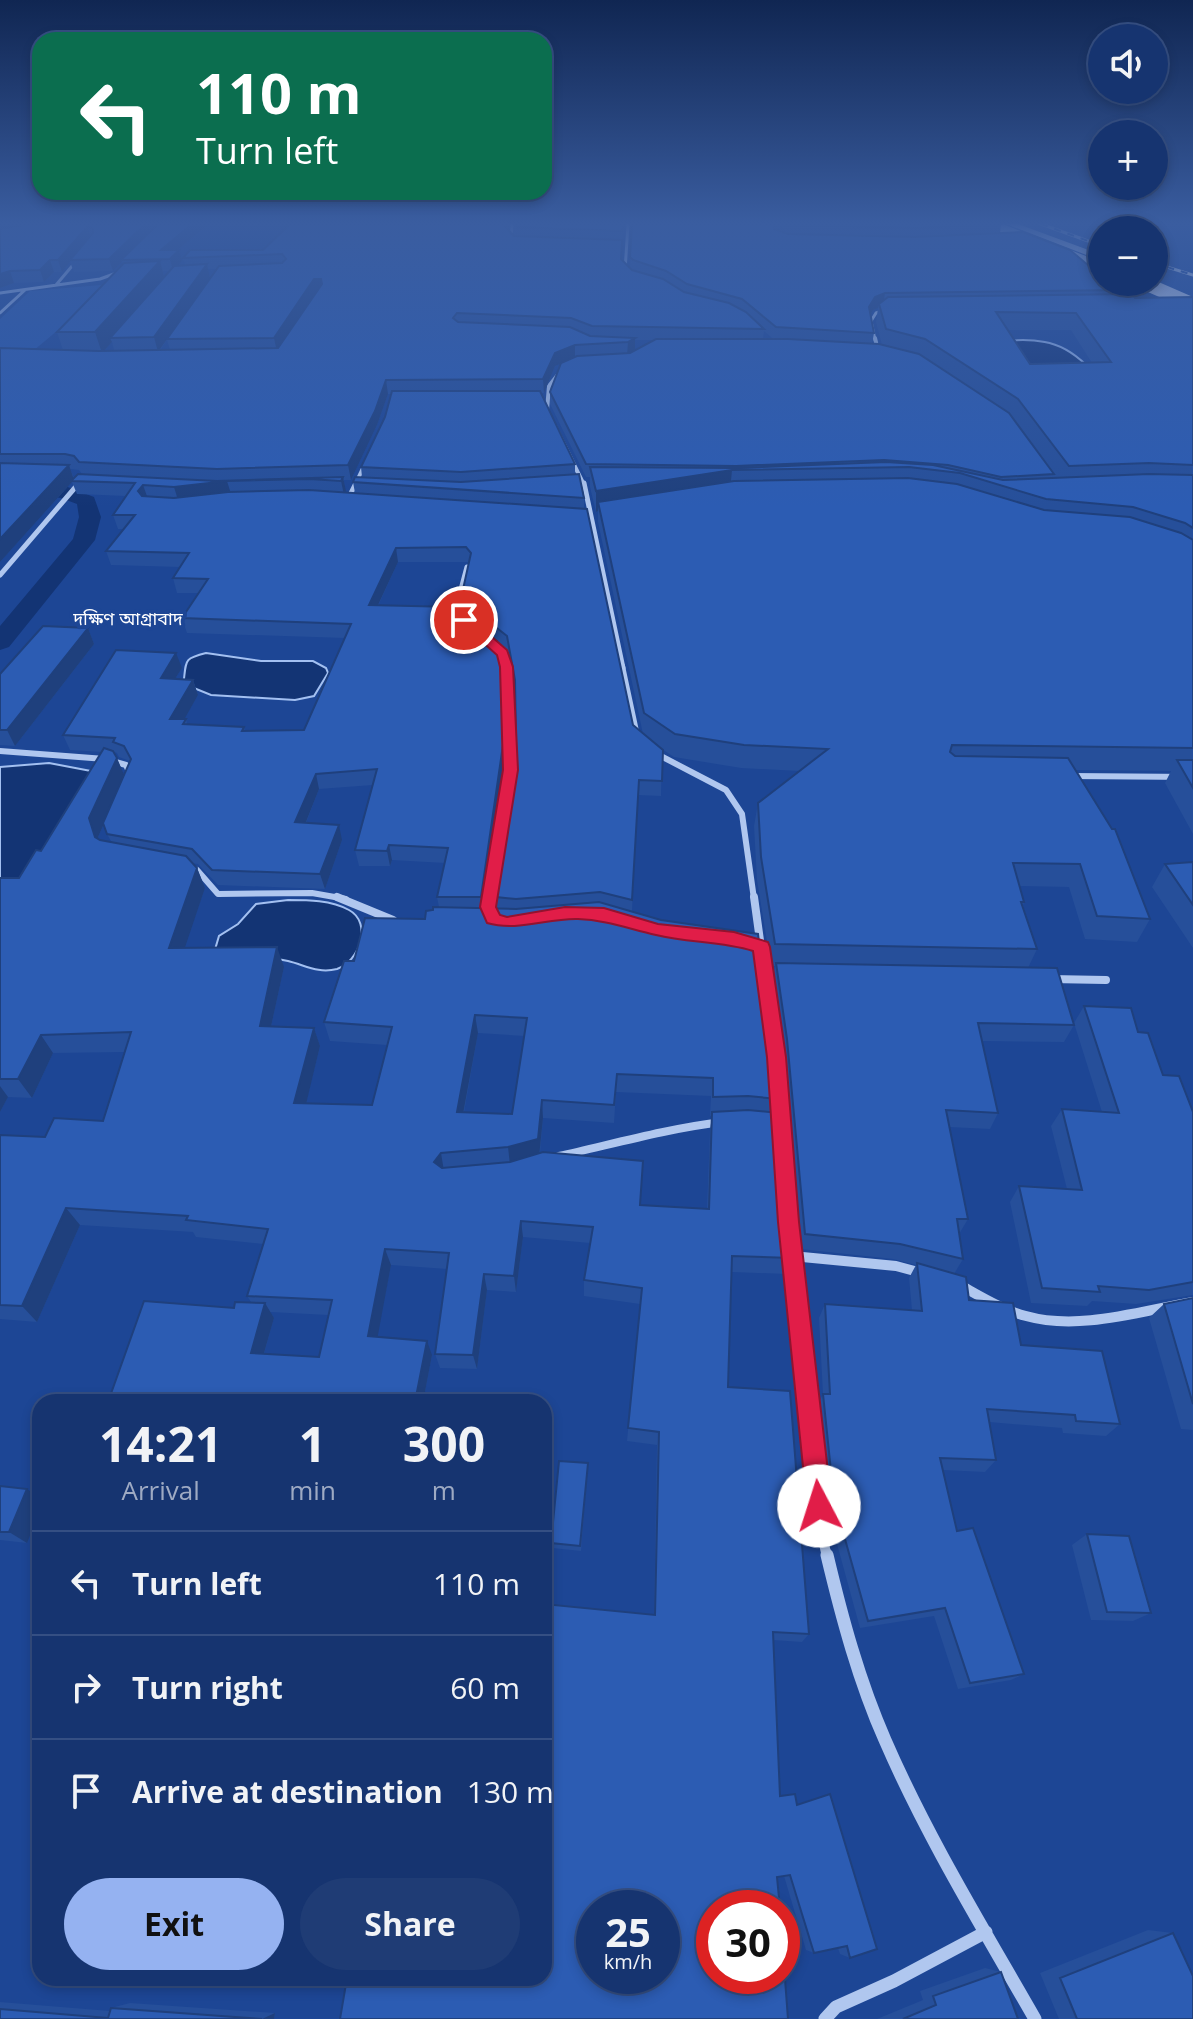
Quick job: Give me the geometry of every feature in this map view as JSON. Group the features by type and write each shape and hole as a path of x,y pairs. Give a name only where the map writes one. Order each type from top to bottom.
{"street":[{"path":"869,351 878,351 872,318"},
{"path":"576,363 557,371 545,404 583,480 638,739"},
{"path":"348,499 368,456"},
{"path":"0,575 75,485 82,482 77,475"},
{"path":"569,482 597,480"},
{"path":"342,485 366,485"},
{"path":"336,499 362,500"},
{"path":"579,517 602,516"},
{"path":"464,620 458,610 467,567"},
{"path":"484,638 503,653 510,711 509,787 488,907 493,919"},
{"path":"650,749 726,790 742,814 776,1057 775,1125 822,1535 846,1634 885,1740 936,1844 1035,2019"},
{"path":"0,751 105,759 126,765 132,777 127,788"},
{"path":"1065,776 1193,777"},
{"path":"184,868 197,870 218,894 320,894 346,898 375,915 401,921"},
{"path":"480,920 493,919 507,923"},
{"path":"748,942 761,947"},
{"path":"765,973 781,973"},
{"path":"1045,979 1106,980"},
{"path":"551,1158 624,1142 661,1130 730,1122"},
{"path":"792,1256 896,1266 954,1282 999,1306 1038,1319 1087,1318 1193,1302"},
{"path":"825,2019 836,2007 894,1981 986,1932"}],"shaded area":[{"path":"72,318 27,356 0,356 0,319"},
{"path":"1028,340 1054,344 1066,349 1091,370 1080,376 948,347 982,341"},
{"path":"206,653 261,661 313,661 326,668 328,673 314,696 295,700 211,695 179,682 184,679 188,661"},
{"path":"49,763 91,771 38,874 0,893 0,767"},
{"path":"288,900 335,904 356,916 362,933 352,959 337,969 324,970 279,959 214,953 219,936 238,924 256,904"}],"building":[{"path":"70,318 108,318 95,332 57,332"},
{"path":"128,318 168,318 154,337 110,338"},
{"path":"182,318 287,318 274,338 167,339"},
{"path":"298,318 453,318 458,322 570,327 590,336 635,338 628,342 575,345 555,353 543,379 386,380 375,411 348,465 217,469 79,462 74,456 65,454 0,454 0,348 99,351 278,348"},
{"path":"572,318 753,318 764,329 592,326"},
{"path":"765,318 871,318 874,333 776,327"},
{"path":"883,318 1000,318 1030,364 1111,362 1080,318 1193,318 1193,465 1069,466 1018,399 925,339 886,329"},
{"path":"656,339 788,339 879,344 919,354 1009,413 1054,474 1001,477 948,465 884,460 736,466 586,464 550,392 561,363 577,356 630,353"},
{"path":"392,391 540,391 575,464 461,472 361,467 385,417"},
{"path":"886,462 933,465 1003,480 1193,475 1193,528 1133,507 1046,499 960,473 909,467 732,470 596,491 590,467 736,468"},
{"path":"0,463 69,465 0,539"},
{"path":"78,474 217,481 343,477 341,481 309,479 227,481 174,487 143,485 138,491 142,496 174,498 228,492 309,490 587,509 633,725 663,750 662,781 639,780 632,900 600,892 516,899 496,897 494,879 516,739 515,680 507,636 478,613 462,594 471,553 466,547 396,548 369,605 454,607 455,602 471,621 497,641 503,681 504,738 481,897 437,897 448,848 389,845 387,851 355,850 377,769 316,774 295,822 339,825 320,874 212,870 192,849 107,834 103,823 131,759 124,746 113,742 115,738 63,735 116,650 176,653 161,678 193,680 170,719 186,719 183,724 244,727 242,731 304,730 351,624 182,618 208,579 173,578 189,553 106,551 135,515 113,515 135,483 71,481"},
{"path":"579,474 584,498 353,482 355,477 461,482"},
{"path":"908,478 957,484 1044,510 1130,517 1181,533 1193,540 1193,748 952,745 950,752 955,756 1068,758 1112,829 1115,829 1150,919 1097,916 1080,864 1013,863 1024,902 1021,902 1037,949 775,944 761,857 758,803 828,749 744,745 675,734 644,713 598,502 734,481"},
{"path":"43,626 88,628 7,730 0,730 0,674"},
{"path":"104,748 113,751 117,758 89,818 95,837 186,856 197,868 169,948 277,947 260,1026 314,1028 294,1103 372,1105 392,1027 324,1022 344,961 354,961 365,918 425,919 426,911 433,910 433,907 516,909 599,902 661,920 758,934 778,1099 713,1097 713,1078 617,1074 614,1105 542,1100 538,1139 508,1147 441,1153 434,1162 442,1168 510,1162 543,1152 643,1161 640,1205 709,1209 712,1112 748,1110 779,1113 791,1258 732,1256 728,1387 790,1391 809,1634 773,1632 780,1796 795,1794 797,1805 830,1794 877,1949 850,1958 847,1946 814,1953 800,1908 800,1890 795,1890 790,1875 777,1877 778,1890 696,1890 696,1994 786,1994 788,2019 340,2019 346,1986 552,1986 552,1605 655,1615 659,1432 628,1428 642,1288 584,1280 593,1227 521,1221 514,1276 484,1274 473,1355 435,1354 449,1253 385,1249 368,1336 427,1341 417,1394 111,1394 144,1301 234,1308 235,1302 265,1303 251,1353 319,1357 332,1300 247,1296 268,1229 186,1220 188,1216 66,1208 22,1306 0,1305 0,1135 45,1137 54,1118 103,1121 131,1032 41,1035 18,1079 0,1079 0,878 19,878 36,850 41,851","holes":["475,1015 527,1018 512,1114 457,1112"]},
{"path":"1177,760 1193,760 1193,788"},
{"path":"1193,862 1193,905 1165,864"},
{"path":"776,963 1057,968 1074,1025 978,1023 998,1113 946,1110 968,1219 957,1219 963,1259 900,1244 805,1234 787,1039"},
{"path":"1084,1006 1131,1008 1138,1032 1148,1033 1163,1075 1179,1076 1193,1112 1193,1282 1149,1290 1098,1286 1100,1292 1042,1288 1019,1186 1082,1190 1062,1109 1119,1113"},
{"path":"917,1263 966,1277 969,1300 1013,1303 1021,1345 1102,1351 1120,1424 1076,1421 1075,1415 987,1409 996,1460 940,1458 957,1531 973,1528 1024,1674 970,1683 945,1608 868,1621 834,1500 823,1394 830,1394 825,1304 922,1311"},
{"path":"1193,1298 1193,1404 1164,1304"},
{"path":"559,1461 588,1463 580,1546 552,1543"},
{"path":"0,1486 27,1489 9,1532 0,1532"},
{"path":"1087,1534 1129,1536 1151,1613 1107,1612"},
{"path":"1173,1933 1193,1976 1193,2019 1077,2019 1060,1978"},
{"path":"1001,1972 1018,2019 903,2019 936,2005 933,1996"},
{"path":"111,2008 262,2019 0,2019 0,2009 108,2018"}],"waterway":[{"path":"0,483 65,492 87,501 90,517 84,540 0,642"}],"district":[{"name":"দক্ষিণ আগ্রাবাদ","path":"128,618"}],"route":[{"path":"464,620 503,653 506,667 511,753 509,787 488,907 493,919 507,923 565,913 604,914 658,930 734,938 761,947 776,1057 789,1222 819,1506"}]}
